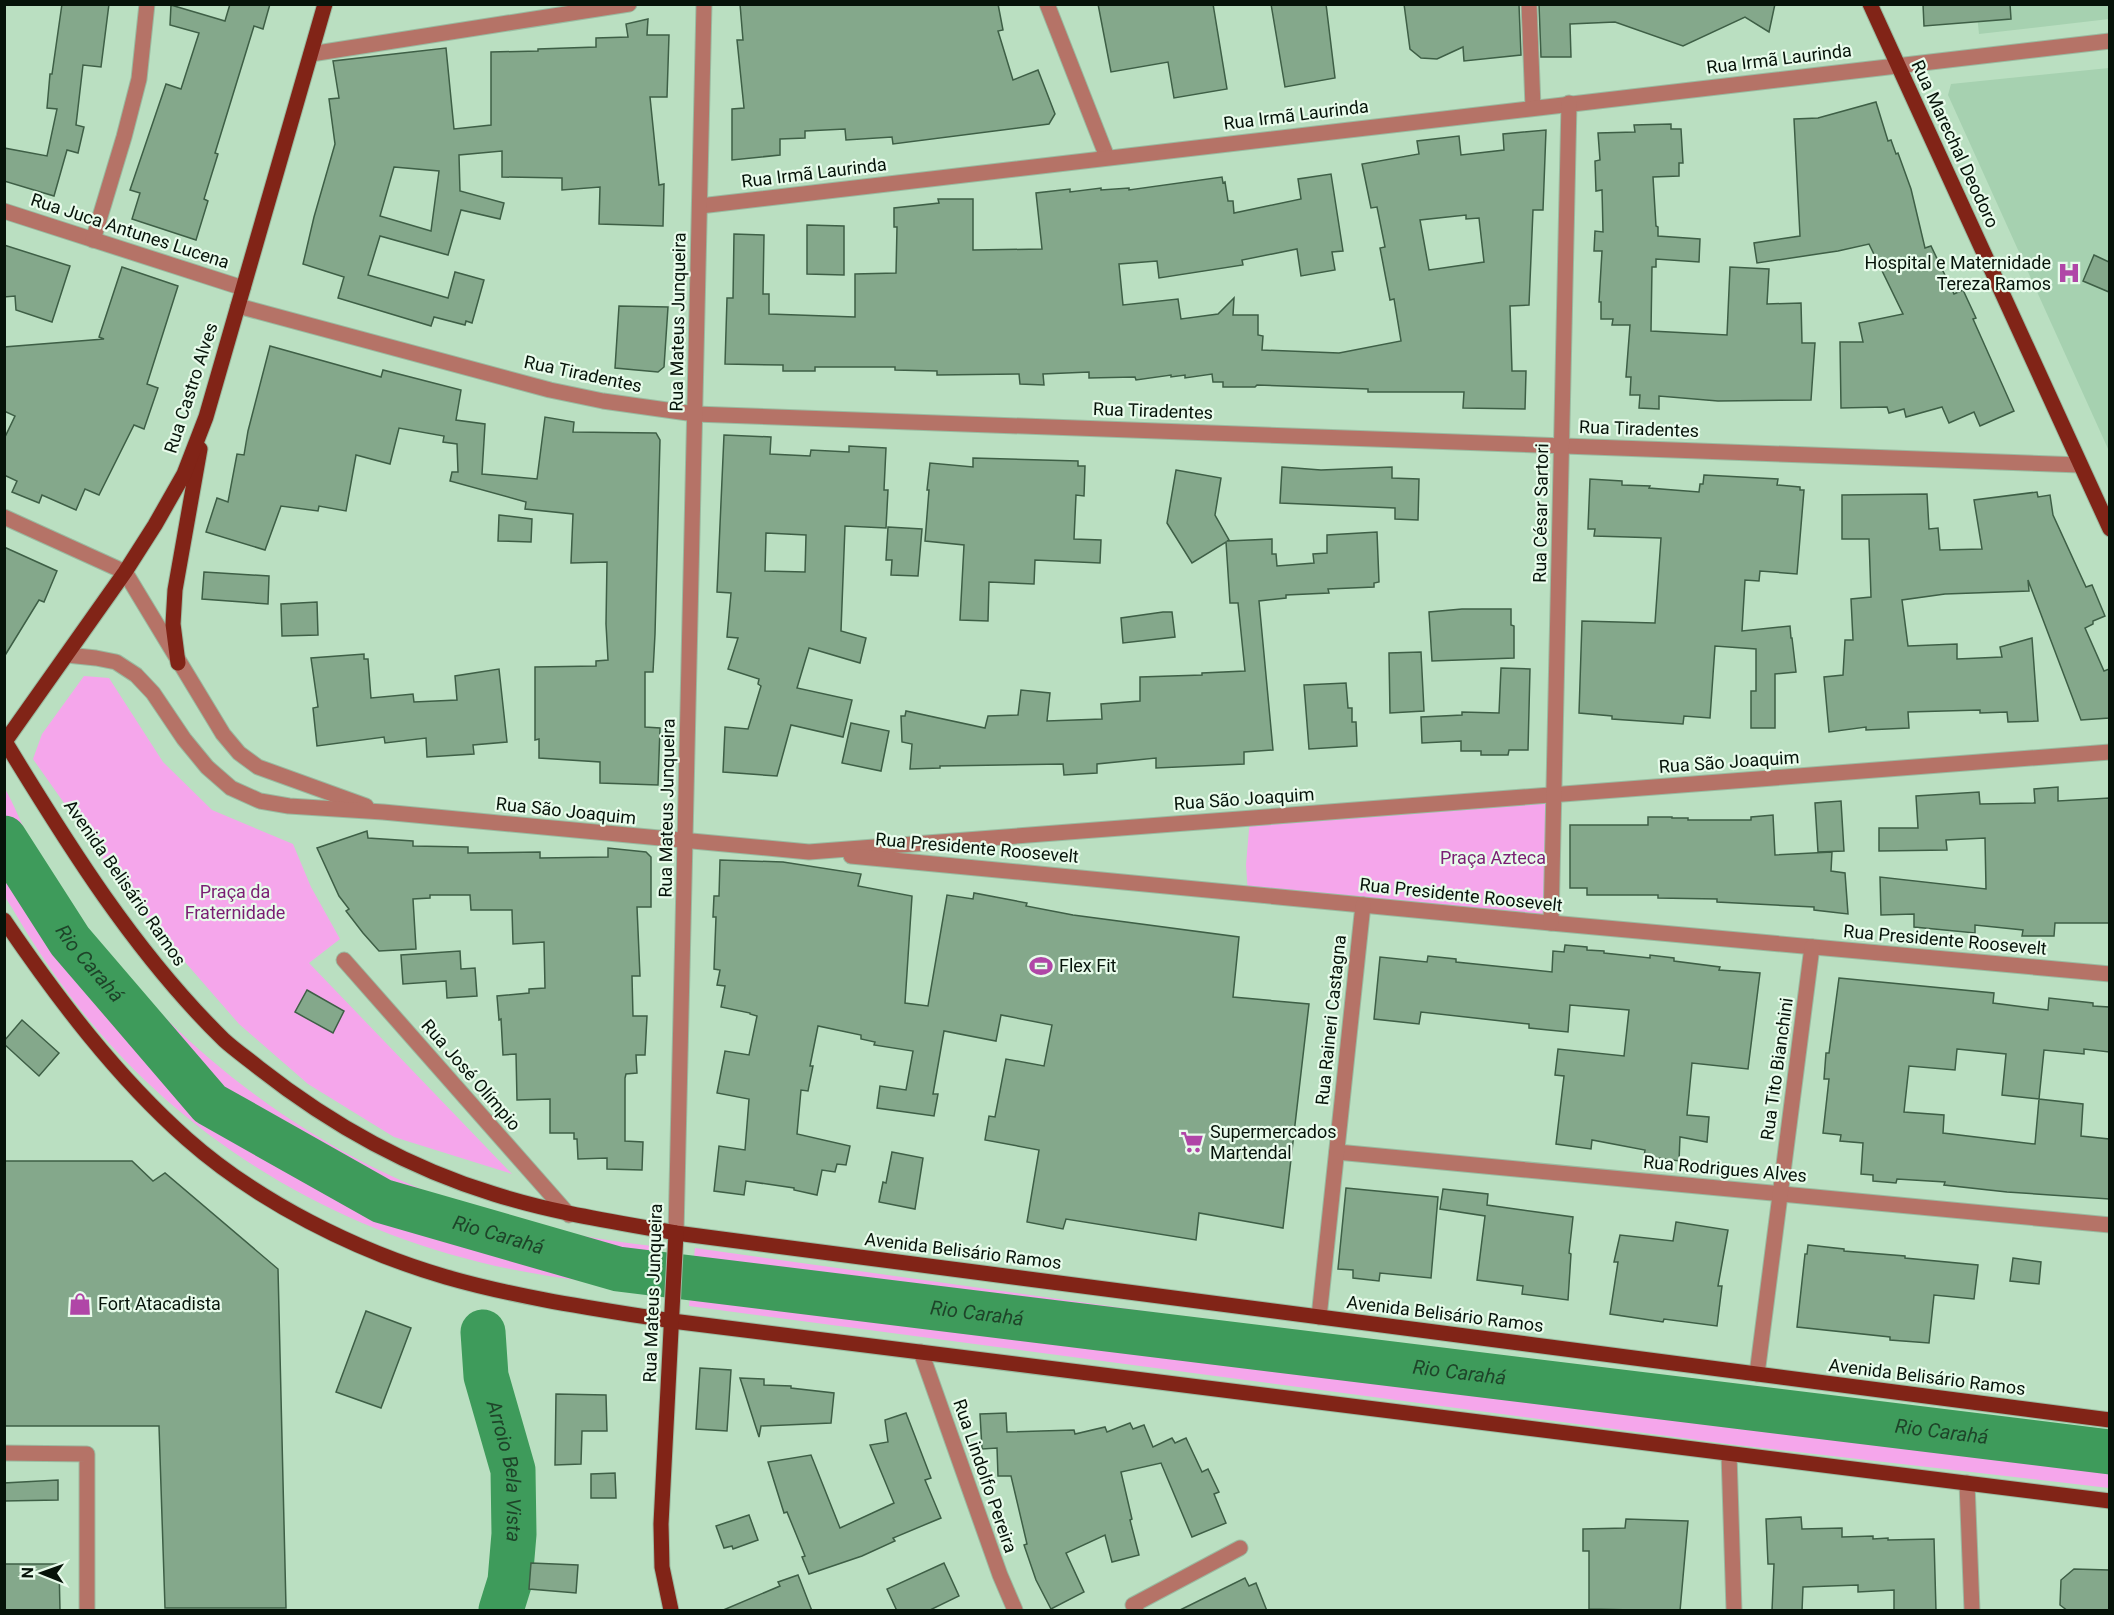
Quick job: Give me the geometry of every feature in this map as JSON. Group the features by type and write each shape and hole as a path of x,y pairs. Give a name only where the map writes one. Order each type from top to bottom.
{"main road":[{"name":"Rua Castro Alves","path":"5,742 125,572 184,474 206,417 325,4"},
{"name":"Rua Marechal Deodoro","path":"1870,4 2109,529"},
{"path":"178,663 173,624 176,590 206,417"},
{"name":"Avenida Belisário Ramos","path":"5,742 97,885 156,966 225,1041 288,1091 352,1131 419,1166 493,1194 569,1215 676,1233 2109,1420"},
{"path":"4,921 70,1012 134,1087 188,1140 242,1180 305,1220 384,1256 445,1276 501,1291 672,1321 2109,1501"},
{"name":"Rua Mateus Junqueira","path":"671,1611 662,1567 661,1524 676,1233"}],"street":[{"path":"93,240 139,79 147,4"},
{"path":"311,54 629,4"},
{"name":"Rua Mateus Junqueira","path":"676,1233 704,4"},
{"path":"1047,4 1107,157"},
{"path":"1529,4 1533,107"},
{"name":"Rua Irmã Laurinda","path":"700,206 2109,41"},
{"name":"Rua César Sartori","path":"1551,924 1569,103"},
{"name":"Rua Juca Antunes Lucena","path":"4,211 243,288"},
{"name":"Rua Tiradentes","path":"238,306 550,390 603,401 695,414 2080,465"},
{"path":"4,517 125,572"},
{"name":"Rua São Joaquim","path":"125,572 178,663 223,734 239,753 258,767 383,812"},
{"name":"Rua São Joaquim","path":"67,655 116,662 136,675 153,693 184,739 207,767 231,788 260,801 289,806 383,812 809,852 2109,752"},
{"name":"Rua Presidente Roosevelt","path":"809,852 1551,924 2109,974"},
{"name":"Rua Raineri Castagna","path":"1319,1317 1363,905"},
{"name":"Rua Tito Bianchini","path":"1757,1374 1812,947"},
{"name":"Rua José Olímpio","path":"344,960 569,1215"},
{"name":"Rua Rodrigues Alves","path":"1337,1152 2109,1225"},
{"name":"Rua Lindolfo Pereira","path":"921,1352 1000,1575 1015,1611"},
{"path":"4,1453 87,1454 87,1611"},
{"path":"1729,1454 1734,1611"},
{"path":"1967,1484 1972,1611"},
{"path":"1136,1611 1133,1605 1240,1548"}],"shaded area":[{"path":"1976,5 2109,5 2109,19 1979,34"},
{"name":"Hospital e Maternidade Tereza Ramos","path":"2109,68 2109,451 1948,95 1951,84"}],"green space":[{"name":"Praça da Fraternidade","path":"84,676 109,678 163,762 212,810 293,844 311,887 340,939 309,963 512,1174 394,1137 308,1084 239,1024 138,908 33,759 42,734"},
{"path":"5,789 35,848 83,921 123,972 167,1020 216,1064 268,1104 323,1140 380,1171 440,1197 539,1227 652,1246 649,1291 500,1267 419,1245 305,1196 252,1164 201,1129 154,1088 110,1044 70,996 8,901 4,893"},
{"name":"Praça Azteca","path":"1554,795 1551,923 1248,894 1246,865 1250,818"},
{"path":"695,1248 1229,1323 2109,1438 2109,1488 1728,1444 689,1306"}],"building":[{"path":"62,4 109,4 101,67 83,65 76,125 84,127 78,153 67,150 54,196 4,181 4,148 47,156 57,109 47,108 50,74 52,74"},
{"path":"230,4 270,4 263,29 254,26 215,153 218,154 204,199 208,201 196,240 132,219 140,193 130,190 166,84 181,89 199,33 170,25 171,5 225,21"},
{"path":"740,4 998,4 1003,30 998,31 1013,80 1038,70 1055,114 1049,124 893,144 892,137 846,140 845,129 805,131 805,138 780,139 780,155 732,160 732,109 744,108 737,40 743,40"},
{"path":"1098,4 1213,4 1227,89 1174,98 1168,62 1111,72"},
{"path":"1271,4 1326,4 1335,78 1285,87"},
{"path":"1404,4 1519,5 1521,55 1464,61 1463,47 1437,59 1421,58 1410,49"},
{"path":"1539,4 1775,4 1769,32 1745,17 1683,46 1615,22 1570,24 1571,57 1541,57"},
{"path":"1923,4 2010,4 2011,19 1924,26"},
{"path":"648,19 647,35 669,35 667,97 650,97 659,185 664,184 663,226 599,224 600,187 562,190 562,178 502,177 502,151 459,155 460,191 504,203 500,219 461,210 448,255 380,236 368,275 448,298 455,272 484,280 472,323 466,321 465,325 434,317 431,326 338,298 344,277 303,264 335,144 329,99 339,98 333,61 446,48 454,129 491,125 491,52 596,47 596,38 628,37 626,24","holes":["394,167 439,171 431,231 380,216"]},
{"path":"1876,102 1888,141 1891,140 1896,154 1898,153 1911,189 1925,248 1931,246 1954,294 1963,290 1976,318 1973,319 2014,411 1980,426 1974,412 1949,423 1942,407 1906,417 1904,409 1889,413 1887,407 1841,408 1840,342 1863,342 1859,323 1903,314 1869,244 1757,263 1754,243 1800,236 1794,119 1818,118"},
{"path":"1671,124 1671,129 1681,129 1683,163 1679,163 1679,176 1653,177 1658,236 1700,239 1699,262 1656,259 1656,267 1652,267 1651,331 1727,335 1730,267 1769,269 1767,304 1801,303 1802,343 1815,343 1811,400 1718,401 1659,396 1659,409 1639,408 1640,395 1630,395 1631,377 1626,377 1630,325 1612,325 1613,319 1601,319 1601,302 1599,302 1602,251 1594,251 1595,231 1603,232 1602,190 1596,191 1595,161 1600,160 1598,133 1635,132 1634,125"},
{"path":"1546,130 1543,210 1533,210 1529,305 1510,306 1512,371 1526,371 1525,409 1463,408 1464,392 1368,392 1368,389 1257,385 1255,387 1223,387 1223,382 1213,382 1212,374 1185,378 1185,375 1171,377 1171,375 1136,380 1135,377 1089,378 1089,372 1043,374 1044,385 1020,384 1019,374 937,375 937,371 895,370 895,367 815,367 815,371 783,371 783,365 725,364 727,298 733,298 734,234 764,235 763,294 769,294 769,314 855,317 855,274 896,273 897,227 894,227 894,208 939,203 938,199 973,199 973,250 1042,249 1036,193 1101,188 1101,190 1129,188 1129,190 1222,177 1228,201 1233,201 1234,213 1301,199 1298,179 1331,174 1343,251 1332,252 1335,270 1301,276 1297,249 1242,260 1243,265 1159,278 1157,261 1119,264 1123,305 1178,299 1181,319 1218,314 1234,298 1233,315 1258,315 1258,335 1263,336 1262,350 1339,353 1401,341 1394,299 1390,300 1380,248 1385,247 1377,207 1371,208 1362,164 1419,154 1417,141 1459,136 1461,155 1504,150 1503,134","holes":["1466,215 1466,219 1479,218 1484,262 1429,270 1420,220"]},
{"path":"807,225 844,226 844,275 807,274"},
{"path":"4,245 70,266 52,322 16,310 15,296 4,297"},
{"path":"2094,255 2109,262 2109,292 2083,281"},
{"path":"122,267 178,286 147,384 158,388 144,429 134,425 99,495 85,489 76,510 42,495 39,503 12,492 17,481 4,475 4,439 15,416 4,411 4,347 104,339 99,337"},
{"path":"619,306 668,307 664,367 658,372 615,368"},
{"path":"270,346 381,377 383,370 461,390 456,420 485,424 482,474 537,479 545,417 574,422 573,432 656,433 660,440 655,634 653,672 645,672 645,727 660,728 658,785 600,783 600,762 539,758 539,739 535,740 535,667 596,666 596,661 608,660 607,562 571,563 573,514 525,509 526,502 450,481 452,472 458,472 457,444 443,442 444,436 399,428 390,464 356,455 346,511 319,506 318,511 281,506 265,550 206,532 217,498 228,502 237,454 244,455"},
{"path":"724,435 771,437 770,454 810,456 811,450 849,452 849,446 886,448 884,490 888,490 886,528 845,526 841,631 866,638 860,663 809,648 797,688 852,700 843,737 791,725 777,776 723,772 725,727 748,729 761,686 758,684 759,679 728,669 738,638 727,637 731,593 717,592","holes":["766,533 806,535 805,572 765,571"]},
{"path":"973,458 1078,461 1078,466 1085,466 1084,496 1076,495 1074,539 1101,540 1100,563 1035,560 1034,584 989,582 988,621 960,620 964,545 925,541 929,490 927,490 930,463 973,467"},
{"path":"1282,467 1321,470 1392,467 1392,478 1419,479 1418,520 1395,519 1395,508 1280,503"},
{"path":"1176,470 1221,478 1215,515 1229,540 1227,541 1272,539 1272,554 1276,554 1277,566 1314,563 1313,554 1327,553 1327,535 1377,532 1379,582 1374,583 1374,587 1328,589 1329,593 1286,595 1286,598 1259,601 1273,750 1244,752 1244,764 1156,768 1156,758 1097,764 1097,773 1064,775 1063,764 940,766 940,768 910,769 912,744 902,742 901,716 905,716 906,711 985,728 988,716 1018,715 1021,690 1050,693 1047,721 1102,719 1101,704 1140,701 1140,677 1245,671 1238,603 1230,603 1226,542 1192,563 1167,523"},
{"path":"1704,475 1778,479 1777,485 1800,487 1800,490 1804,490 1797,574 1760,571 1759,581 1745,580 1742,631 1790,626 1796,672 1775,674 1775,728 1751,728 1751,691 1756,691 1756,649 1715,646 1710,718 1684,716 1683,724 1612,719 1612,716 1579,713 1582,621 1655,623 1661,538 1594,536 1595,529 1588,529 1590,479 1622,481 1622,485 1699,492"},
{"path":"2037,492 2038,497 2050,495 2053,515 2086,587 2092,585 2105,616 2093,621 2093,624 2085,628 2104,671 2109,669 2109,718 2081,720 2028,580 2029,591 1945,594 1902,600 1908,646 1957,644 1957,659 2002,657 2000,647 2032,638 2038,721 2008,722 2007,712 1980,713 1980,710 1908,712 1909,728 1866,730 1866,727 1829,732 1824,677 1843,675 1845,640 1853,640 1851,599 1871,597 1869,539 1842,539 1842,495 1927,494 1929,529 1938,528 1940,550 1982,549 1974,500"},
{"path":"499,515 532,519 531,542 498,541"},
{"path":"888,527 922,529 918,576 891,575 892,560 886,560"},
{"path":"4,547 57,571 44,602 39,600 4,657"},
{"path":"204,572 269,576 268,604 202,599"},
{"path":"317,602 318,635 282,636 281,604"},
{"path":"1511,609 1511,625 1514,626 1514,658 1432,661 1429,612"},
{"path":"1172,612 1175,637 1123,643 1121,618"},
{"path":"1421,652 1424,711 1390,713 1389,653"},
{"path":"364,654 364,659 368,659 371,698 413,694 414,702 457,700 455,676 499,669 507,742 473,745 474,754 427,757 426,738 385,743 384,737 317,746 313,708 318,707 311,658"},
{"path":"1501,668 1530,669 1528,750 1509,750 1508,755 1481,755 1481,751 1461,751 1461,741 1422,743 1421,717 1462,715 1462,712 1499,713"},
{"path":"1346,683 1348,708 1352,708 1352,722 1356,722 1357,746 1309,749 1304,685"},
{"path":"851,723 889,731 881,771 842,763"},
{"path":"2058,787 2058,801 2109,798 2109,923 2055,923 2054,936 2022,936 2023,930 1975,925 1975,933 1914,927 1914,914 1881,915 1880,877 1986,889 1985,838 1946,840 1947,850 1879,851 1879,828 1918,828 1916,796 1979,792 1980,804 2035,803 2034,789"},
{"path":"1841,801 1844,851 1818,852 1815,803"},
{"path":"1773,815 1775,855 1832,852 1831,871 1845,873 1848,914 1814,910 1814,907 1717,902 1717,899 1658,898 1658,895 1587,895 1587,888 1570,888 1570,825 1648,825 1648,817 1688,818 1688,820 1751,820 1751,817"},
{"path":"367,831 368,838 413,841 413,846 468,847 468,853 540,852 540,858 608,857 608,848 646,852 651,857 651,907 637,907 640,976 632,976 633,1016 647,1016 645,1055 636,1055 637,1073 626,1074 625,1078 625,1141 643,1142 642,1170 607,1169 607,1158 578,1159 577,1139 574,1139 574,1133 550,1133 550,1099 517,1100 516,1054 503,1055 497,996 529,993 529,989 545,988 544,942 513,944 512,910 471,910 470,895 430,895 430,898 413,899 416,949 379,951 346,911 349,909 339,896 317,848"},
{"path":"720,860 783,862 861,874 858,886 912,896 905,1003 928,1006 947,895 973,899 974,893 1073,915 1239,937 1233,997 1309,1004 1283,1228 1199,1213 1196,1240 1066,1219 1063,1229 1027,1222 1039,1150 985,1140 989,1116 995,1117 1006,1059 1044,1066 1052,1025 1001,1015 996,1041 944,1031 933,1094 938,1094 934,1116 877,1108 880,1086 906,1090 913,1051 874,1045 875,1042 861,1039 861,1035 818,1026 810,1066 813,1066 808,1091 801,1090 797,1134 850,1146 846,1165 837,1164 835,1172 822,1170 817,1195 794,1190 794,1188 746,1181 744,1195 714,1191 719,1146 745,1150 749,1099 717,1093 725,1051 749,1055 757,1016 721,1007 725,986 717,985 720,970 714,969 716,917 713,917 714,896 719,896"},
{"path":"1565,945 1587,947 1587,950 1604,951 1604,953 1674,958 1674,961 1720,967 1719,970 1760,973 1748,1069 1692,1063 1687,1115 1709,1117 1707,1142 1680,1137 1679,1161 1644,1156 1645,1150 1592,1140 1591,1149 1556,1144 1564,1076 1555,1075 1558,1049 1624,1056 1629,1010 1570,1005 1568,1032 1529,1028 1529,1024 1421,1012 1419,1024 1374,1019 1380,957 1427,962 1428,956 1456,959 1456,962 1552,972 1553,951 1564,952"},
{"path":"460,951 461,969 475,968 477,996 447,998 446,981 403,984 401,955"},
{"path":"1839,978 1994,993 1993,1003 2048,1010 2049,998 2109,1007 2109,1052 2084,1049 2084,1054 2044,1050 2039,1099 2083,1104 2081,1136 2109,1139 2109,1199 2007,1192 1944,1185 1945,1182 1897,1179 1896,1183 1873,1181 1873,1175 1861,1174 1863,1143 1840,1141 1841,1135 1823,1133 1829,1079 1824,1079 1826,1053 1829,1053","holes":["1957,1049 2006,1054 2002,1095 2039,1099 2035,1144 1943,1133 1944,1115 1904,1112 1909,1066 1955,1070"]},
{"path":"307,990 344,1011 333,1033 295,1012"},
{"path":"22,1020 59,1053 39,1076 4,1044"},
{"path":"892,1152 923,1158 915,1209 879,1202 883,1182 886,1183"},
{"path":"4,1161 132,1161 153,1181 165,1173 278,1269 286,1608 165,1608 159,1426 4,1426"},
{"path":"1346,1188 1438,1197 1431,1278 1380,1273 1379,1281 1353,1278 1353,1270 1338,1269"},
{"path":"1443,1189 1488,1194 1487,1205 1573,1217 1569,1253 1571,1254 1568,1300 1522,1294 1523,1286 1477,1280 1485,1216 1440,1209"},
{"path":"1676,1222 1728,1230 1718,1286 1722,1286 1717,1326 1664,1319 1663,1322 1610,1314 1618,1262 1614,1262 1620,1235 1673,1241"},
{"path":"1808,1245 1978,1265 1974,1299 1934,1295 1929,1343 1797,1327"},
{"path":"2013,1258 2041,1262 2039,1284 2010,1281"},
{"path":"366,1311 411,1328 381,1408 336,1392"},
{"path":"700,1368 731,1370 727,1431 696,1429"},
{"path":"740,1378 764,1379 764,1385 791,1386 791,1388 834,1393 831,1423 761,1426 759,1437"},
{"path":"556,1394 606,1395 607,1431 582,1431 581,1464 555,1465"},
{"path":"906,1413 931,1478 925,1480 941,1518 893,1538 895,1541 862,1556 809,1574 802,1557 805,1556 787,1512 784,1513 768,1462 811,1455 840,1528 894,1503 870,1445 888,1442 885,1420"},
{"path":"1006,1413 1007,1432 1074,1430 1075,1434 1105,1427 1107,1432 1130,1423 1133,1429 1144,1425 1153,1447 1172,1438 1175,1443 1186,1438 1202,1472 1208,1469 1219,1492 1214,1494 1226,1523 1192,1537 1161,1463 1121,1472 1139,1555 1112,1562 1105,1535 1066,1553 1084,1592 1051,1609 1036,1580 1024,1545 1027,1544 1011,1476 998,1476 997,1448 982,1449 980,1414"},
{"path":"615,1473 616,1498 591,1498 591,1474"},
{"path":"58,1480 58,1500 4,1501 4,1483"},
{"path":"749,1515 758,1540 733,1549 732,1546 724,1548 716,1526"},
{"path":"1801,1517 1802,1529 1842,1528 1842,1537 1873,1536 1873,1539 1888,1538 1888,1540 1934,1539 1936,1611 1894,1611 1894,1590 1858,1592 1858,1585 1803,1587 1802,1611 1772,1611 1774,1564 1768,1564 1766,1519"},
{"path":"1626,1519 1688,1521 1680,1611 1589,1609 1589,1551 1583,1551 1583,1529 1625,1528"},
{"path":"531,1563 578,1565 576,1593 529,1589"},
{"path":"944,1563 959,1596 928,1611 897,1611 887,1589"},
{"path":"4,1564 59,1564 60,1611 4,1611"},
{"path":"2074,1569 2109,1570 2109,1611 2068,1611 2060,1605 2061,1580"},
{"path":"798,1575 812,1611 721,1611 780,1586 778,1582"},
{"path":"1245,1578 1249,1586 1256,1583 1267,1611 1178,1611"}],"waterway":[{"name":"Rio Carahá","path":"4,838 70,941 210,1104 382,1201 618,1269 2110,1452"},
{"name":"Arroio Bela Vista","path":"483,1332 486,1376 513,1470 514,1534 510,1581 501,1610"}],"place":[{"name":"Hospital e Maternidade Tereza Ramos","path":"2069,273"},
{"name":"Flex Fit","path":"1041,966"},
{"name":"Supermercados Martendal","path":"1192,1142"},
{"name":"Fort Atacadista","path":"80,1304"}]}
